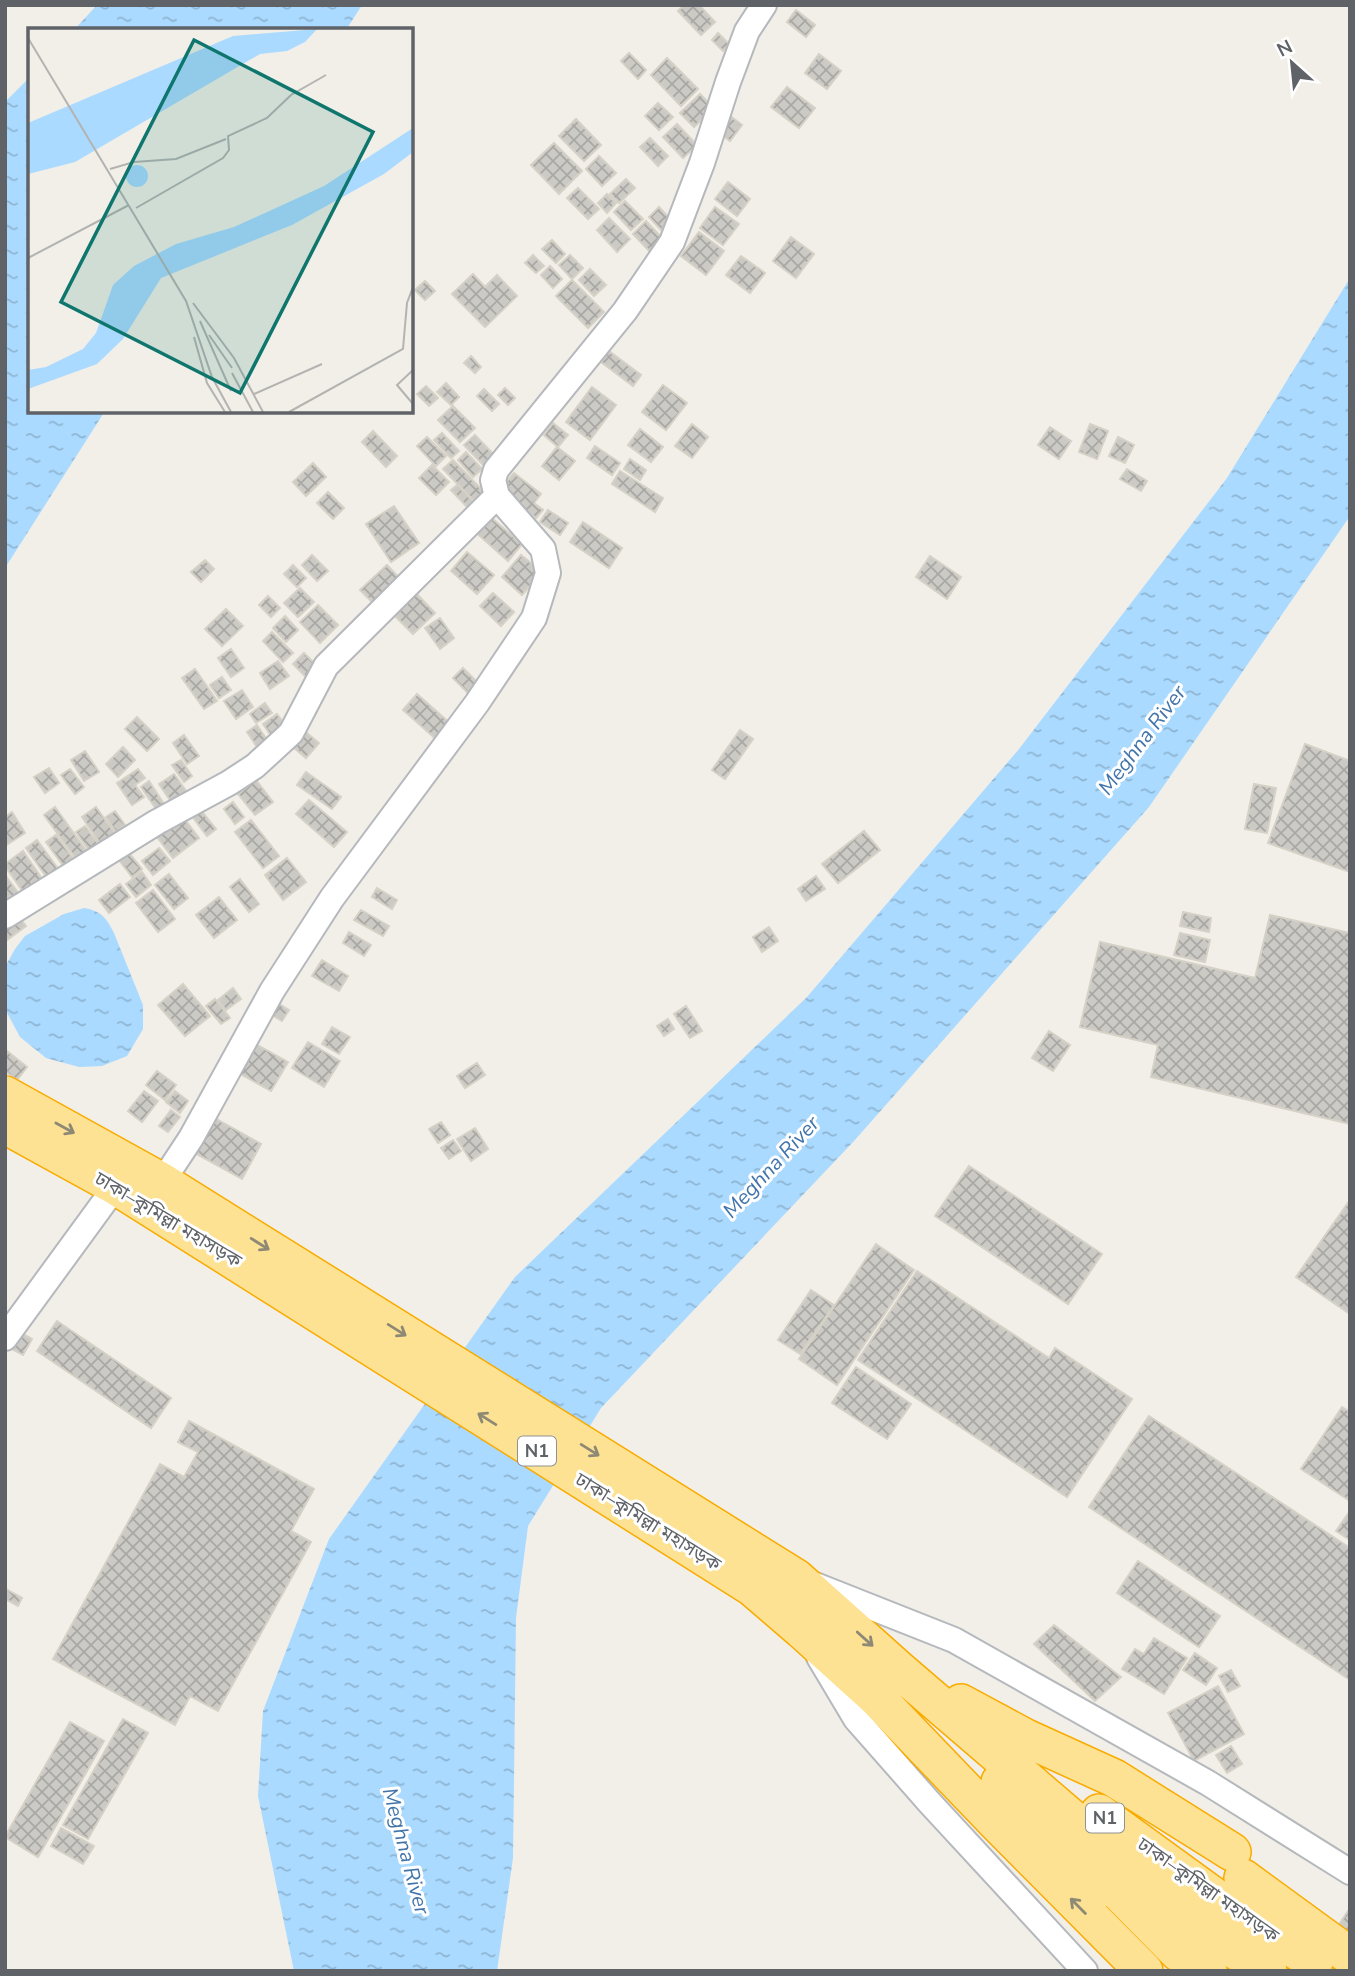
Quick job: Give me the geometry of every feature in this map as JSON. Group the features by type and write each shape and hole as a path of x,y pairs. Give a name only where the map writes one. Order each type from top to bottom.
{"highway":[{"name":"ঢাকা–কুমিল্লা মহাসড়ক","path":"5,1095 162,1182 331,1305"},
{"name":"ঢাকা–কুমিল্লা মহাসড়ক","path":"5,1125 331,1305 756,1572 803,1630 876,1697 1004,1831 1144,1971"},
{"name":"ঢাকা–কুমিল্লা মহাসড়ক","path":"756,1572 796,1578 1197,1926 1268,1971"},
{"name":"ঢাকা–কুমিল্লা মহাসড়ক","path":"899,1670 1026,1738 1233,1872 1322,1957"},
{"name":"ঢাকা–কুমিল্লা মহাসড়ক","path":"899,1670 1216,1898 1322,1957"},
{"name":"ঢাকা–কুমিল্লা মহাসড়ক","path":"899,1670 1172,1971"},
{"name":"ঢাকা–কুমিল্লা মহাসড়ক","path":"899,1670 1178,1952 1208,1971"},
{"name":"ঢাকা–কুমিল্লা মহাসড়ক","path":"899,1670 1187,1939 1238,1971"}],"street":[{"path":"162,1182 191,1138 272,991 332,898 477,703 534,618 548,573 543,549 497,496 493,480 496,470 625,311 673,242 747,31 764,5"},
{"path":"5,916 158,821 255,766 291,733 326,666 497,496"},
{"path":"5,1338 116,1186"},
{"path":"796,1578 954,1640 1208,1783 1350,1872"},
{"path":"803,1630 856,1719 1085,1971"}],"water":[{"path":"97,5 362,5 347,28 76,28"},
{"path":"28,79 28,413 104,413 5,568 5,102"},
{"name":"Meghna River","path":"1350,278 1350,516 1149,807 854,1141 601,1408 528,1526 516,1618 513,1858 497,1971 294,1971 258,1796 263,1711 329,1539 515,1277 807,997 1019,749 1227,478"},
{"path":"84,908 102,916 114,933 143,1005 143,1029 127,1056 102,1066 79,1067 46,1058 20,1037 5,1009 5,967 25,936 64,914"}],"building":[{"path":"684,5 699,5 715,22 701,35 678,11"},
{"path":"796,10 815,25 806,37 787,22"},
{"path":"718,33 730,45 723,51 712,40"},
{"path":"629,53 646,70 638,79 621,61"},
{"path":"819,54 841,71 827,89 805,73"},
{"path":"667,58 698,89 681,106 651,75"},
{"path":"787,87 815,108 799,128 771,107"},
{"path":"700,94 714,108 694,127 680,113"},
{"path":"658,103 673,117 659,130 645,116"},
{"path":"729,115 742,125 730,141 717,131"},
{"path":"576,119 601,145 584,161 559,136"},
{"path":"677,124 697,145 683,158 663,137"},
{"path":"650,138 668,156 658,166 640,147"},
{"path":"554,143 582,171 559,194 531,165"},
{"path":"599,156 616,173 602,186 586,169"},
{"path":"626,179 635,188 619,203 610,194"},
{"path":"728,182 750,199 737,216 715,199"},
{"path":"578,188 599,209 588,219 567,198"},
{"path":"607,194 616,203 607,213 598,203"},
{"path":"625,201 643,219 631,230 614,212"},
{"path":"659,207 671,220 661,230 649,217"},
{"path":"715,207 739,224 723,245 700,228"},
{"path":"609,218 630,239 617,252 597,230"},
{"path":"646,221 666,242 653,255 633,234"},
{"path":"699,232 724,251 706,275 681,256"},
{"path":"791,237 814,254 796,278 773,261"},
{"path":"552,240 565,254 556,263 542,249"},
{"path":"533,255 544,266 536,273 525,263"},
{"path":"570,255 583,268 572,279 559,265"},
{"path":"741,256 765,273 750,293 726,275"},
{"path":"550,266 562,279 553,288 541,275"},
{"path":"590,269 606,285 594,296 579,280"},
{"path":"473,274 485,287 497,275 517,296 485,327 452,294"},
{"path":"572,280 604,312 588,328 556,296"},
{"path":"425,281 435,291 425,300 415,290"},
{"path":"609,351 641,375 633,386 601,362"},
{"path":"471,356 481,367 475,373 464,363"},
{"path":"446,383 459,397 451,405 437,392"},
{"path":"663,385 687,403 666,430 642,412"},
{"path":"426,386 438,398 429,406 417,394"},
{"path":"592,387 616,405 590,440 566,422"},
{"path":"505,388 515,398 508,405 498,395"},
{"path":"484,389 499,404 492,411 477,396"},
{"path":"453,406 475,428 460,442 438,420"},
{"path":"553,423 568,435 558,447 544,435"},
{"path":"692,424 708,437 692,458 675,446"},
{"path":"1090,424 1108,431 1097,459 1079,452"},
{"path":"1050,427 1071,441 1059,459 1038,445"},
{"path":"640,429 663,447 651,462 628,445"},
{"path":"373,431 397,456 386,467 362,442"},
{"path":"442,433 459,451 451,458 434,440"},
{"path":"475,435 498,459 487,469 464,445"},
{"path":"427,437 446,456 436,466 417,446"},
{"path":"1118,437 1134,445 1125,463 1109,456"},
{"path":"595,446 620,463 612,475 587,458"},
{"path":"557,447 575,461 559,480 542,466"},
{"path":"466,452 482,469 473,477 458,460"},
{"path":"630,459 646,470 640,480 624,469"},
{"path":"453,460 485,493 475,502 443,469"},
{"path":"313,463 326,477 306,496 293,482"},
{"path":"432,465 449,482 436,495 419,478"},
{"path":"1127,469 1147,481 1141,491 1120,479"},
{"path":"620,471 663,498 655,512 612,484"},
{"path":"514,473 541,494 534,503 543,510 536,518 500,489"},
{"path":"457,485 474,502 468,508 451,490"},
{"path":"328,492 344,508 333,519 317,503"},
{"path":"394,506 419,543 391,562 366,524"},
{"path":"548,510 568,523 560,535 540,522"},
{"path":"487,514 522,544 508,561 473,530"},
{"path":"583,522 622,548 609,568 570,542"},
{"path":"467,552 494,575 477,594 451,571"},
{"path":"312,555 328,571 317,581 302,565"},
{"path":"521,555 542,572 522,595 502,577"},
{"path":"930,556 961,577 947,599 916,577"},
{"path":"205,560 214,569 201,582 191,572"},
{"path":"293,565 306,578 297,587 284,574"},
{"path":"387,565 405,584 379,609 360,590"},
{"path":"300,588 314,602 298,617 284,603"},
{"path":"414,591 435,613 413,634 391,612"},
{"path":"493,593 514,612 501,626 480,606"},
{"path":"268,596 280,608 271,617 259,605"},
{"path":"318,605 338,625 320,643 300,622"},
{"path":"226,609 243,626 222,646 205,629"},
{"path":"285,616 298,630 286,642 273,628"},
{"path":"440,618 454,638 440,649 425,628"},
{"path":"272,632 293,653 283,662 263,641"},
{"path":"231,649 244,668 231,677 218,658"},
{"path":"304,653 317,666 306,677 293,664"},
{"path":"278,661 289,676 270,689 260,673"},
{"path":"463,668 478,683 468,693 453,678"},
{"path":"195,669 217,701 204,709 182,678"},
{"path":"222,677 231,690 219,698 210,685"},
{"path":"242,690 253,707 236,719 224,701"},
{"path":"417,694 451,724 437,740 403,710"},
{"path":"265,703 272,713 256,723 250,714"},
{"path":"277,714 289,730 274,740 263,724"},
{"path":"137,717 159,739 147,751 125,729"},
{"path":"257,725 267,740 257,747 247,732"},
{"path":"301,728 319,743 306,758 288,743"},
{"path":"740,730 753,739 725,779 712,770"},
{"path":"184,735 199,756 187,764 173,743"},
{"path":"1305,744 1350,761 1350,872 1268,843"},
{"path":"123,747 135,760 118,777 106,764"},
{"path":"85,751 99,772 84,781 71,760"},
{"path":"181,760 192,776 184,782 172,765"},
{"path":"49,768 59,783 45,793 34,777"},
{"path":"70,769 84,787 75,794 61,775"},
{"path":"138,769 145,778 135,785 144,797 132,805 117,783"},
{"path":"306,772 341,797 332,809 297,785"},
{"path":"174,774 189,795 174,806 159,784"},
{"path":"256,780 273,802 255,815 238,794"},
{"path":"149,781 166,807 158,812 141,787"},
{"path":"1254,784 1276,788 1267,833 1245,829"},
{"path":"309,800 347,832 334,847 296,814"},
{"path":"233,802 244,817 235,824 224,809"},
{"path":"55,807 90,856 79,863 44,815"},
{"path":"96,807 119,839 104,849 82,817"},
{"path":"199,808 216,829 207,836 191,815"},
{"path":"115,811 125,825 116,832 106,817"},
{"path":"12,812 25,833 5,846 5,817"},
{"path":"180,813 199,838 173,858 154,833"},
{"path":"251,820 279,856 263,868 235,832"},
{"path":"85,826 102,849 93,856 76,832"},
{"path":"864,831 880,850 838,883 822,864"},
{"path":"56,835 77,864 67,871 46,842"},
{"path":"37,840 59,870 47,878 26,848"},
{"path":"159,848 170,861 153,875 142,861"},
{"path":"23,851 45,883 26,896 5,866"},
{"path":"129,853 142,869 132,877 119,860"},
{"path":"287,858 306,882 283,900 265,875"},
{"path":"142,872 151,885 136,897 126,884"},
{"path":"169,874 188,898 174,909 155,885"},
{"path":"5,875 23,899 5,903"},
{"path":"816,876 825,889 806,901 798,889"},
{"path":"240,879 259,904 249,912 230,887"},
{"path":"120,884 130,897 109,913 99,900"},
{"path":"377,888 397,900 392,909 372,897"},
{"path":"153,890 175,919 158,932 136,903"},
{"path":"219,897 237,920 214,938 196,915"},
{"path":"361,910 389,926 383,936 354,920"},
{"path":"1183,912 1211,918 1209,932 1180,926"},
{"path":"1270,915 1350,933 1350,1124 1151,1077 1158,1045 1080,1027 1100,942 1255,978"},
{"path":"18,916 26,926 7,940 5,925"},
{"path":"769,927 778,941 762,952 753,937"},
{"path":"349,932 371,945 364,956 343,943"},
{"path":"1180,933 1210,940 1205,962 1174,955"},
{"path":"322,960 348,976 339,991 312,976"},
{"path":"183,984 210,1016 185,1036 158,1005"},
{"path":"233,988 241,999 226,1010 218,1000"},
{"path":"215,999 230,1018 221,1024 206,1006"},
{"path":"276,1002 289,1010 282,1021 270,1014"},
{"path":"686,1006 702,1031 690,1038 674,1014"},
{"path":"668,1019 674,1029 664,1036 657,1026"},
{"path":"332,1027 350,1037 339,1054 322,1044"},
{"path":"1049,1031 1070,1045 1053,1071 1032,1058"},
{"path":"308,1042 340,1061 324,1087 292,1068"},
{"path":"254,1043 288,1062 271,1091 237,1072"},
{"path":"7,1051 27,1067 17,1080 5,1071"},
{"path":"477,1063 485,1075 465,1088 457,1076"},
{"path":"157,1071 176,1085 165,1100 146,1085"},
{"path":"144,1091 158,1101 142,1122 128,1111"},
{"path":"175,1091 188,1101 180,1113 166,1102"},
{"path":"171,1110 180,1117 168,1132 159,1126"},
{"path":"213,1117 261,1144 242,1179 193,1152"},
{"path":"441,1122 450,1135 438,1143 429,1129"},
{"path":"475,1128 488,1149 471,1161 457,1139"},
{"path":"453,1140 461,1151 449,1159 441,1148"},
{"path":"969,1166 1102,1254 1068,1304 935,1216"},
{"path":"1350,1200 1350,1314 1296,1277"},
{"path":"876,1244 914,1270 837,1385 799,1359"},
{"path":"917,1271 1049,1358 1055,1348 1132,1399 1067,1497 858,1360"},
{"path":"811,1290 834,1305 800,1354 778,1340"},
{"path":"57,1321 171,1398 151,1428 37,1351"},
{"path":"21,1333 32,1339 23,1355 12,1349"},
{"path":"856,1367 911,1404 887,1439 832,1403"},
{"path":"1342,1407 1350,1412 1350,1501 1301,1469"},
{"path":"1149,1416 1350,1548 1350,1680 1089,1507"},
{"path":"189,1421 314,1489 291,1531 311,1542 218,1711 190,1696 175,1725 53,1659 160,1464 184,1477 198,1452 178,1442"},
{"path":"1350,1511 1350,1540 1336,1531"},
{"path":"1138,1561 1220,1616 1199,1647 1117,1593"},
{"path":"6,1589 22,1598 18,1606 5,1599"},
{"path":"1054,1625 1121,1677 1095,1701 1034,1644"},
{"path":"1154,1638 1187,1658 1164,1694 1122,1669 1135,1649 1144,1654"},
{"path":"1195,1653 1217,1668 1206,1685 1183,1670"},
{"path":"1231,1670 1240,1686 1228,1692 1219,1676"},
{"path":"1218,1686 1244,1734 1194,1761 1168,1713"},
{"path":"123,1719 148,1733 88,1839 63,1825"},
{"path":"70,1722 104,1741 38,1857 5,1837"},
{"path":"1231,1746 1242,1764 1227,1773 1216,1755"},
{"path":"61,1828 94,1846 83,1864 51,1846"},
{"path":"1350,1908 1350,1934 1338,1926"}]}
